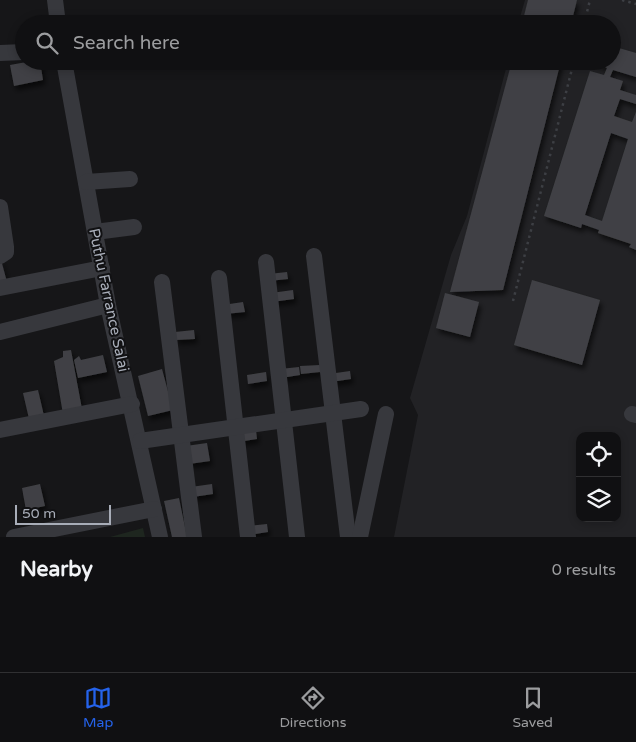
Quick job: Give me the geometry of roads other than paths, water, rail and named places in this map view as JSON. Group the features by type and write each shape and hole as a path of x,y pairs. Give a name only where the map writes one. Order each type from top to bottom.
{"street":[{"path":"55,0 57,15"},
{"path":"0,53 15,52"},
{"name":"Puthu Farrance Salai","path":"66,70 108,305 132,404 160,537"},
{"path":"86,182 130,179"},
{"path":"0,207 6,252 0,256"},
{"path":"95,232 134,227"},
{"path":"314,256 348,537"},
{"path":"266,262 297,537"},
{"path":"0,288 102,268"},
{"path":"219,278 248,537"},
{"path":"162,282 194,537"},
{"path":"0,332 108,305"},
{"path":"0,430 132,404"},
{"path":"140,441 361,409"},
{"path":"360,537 386,414"},
{"path":"14,537 154,509"}]}
